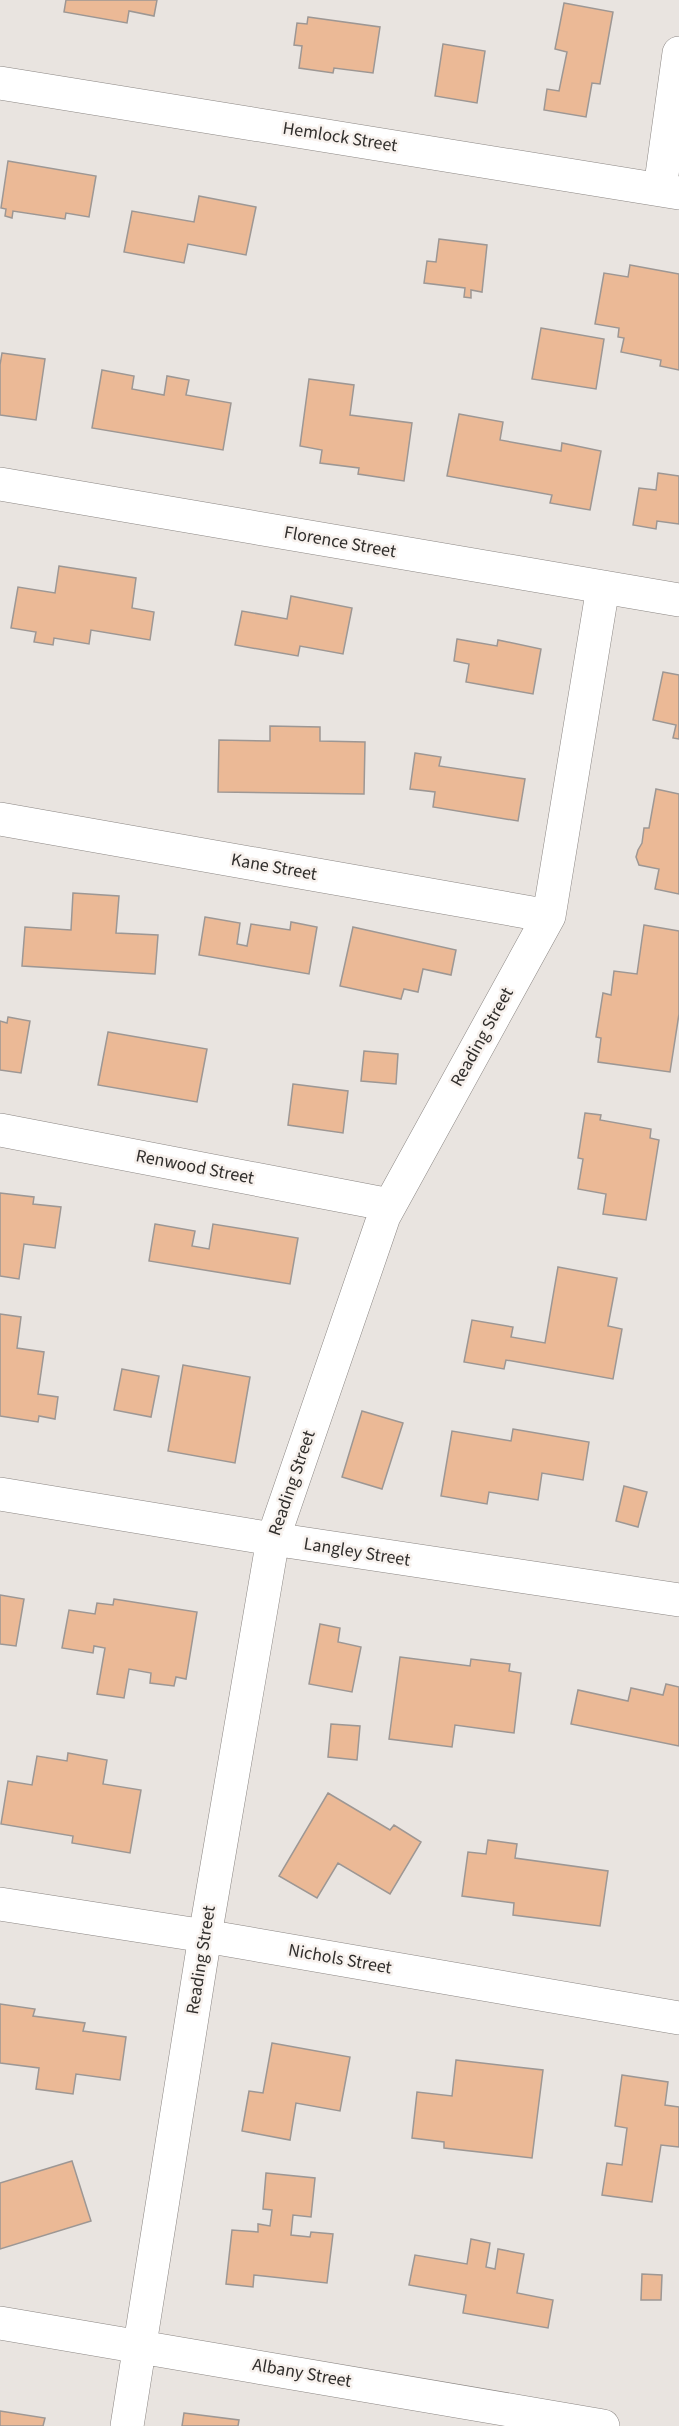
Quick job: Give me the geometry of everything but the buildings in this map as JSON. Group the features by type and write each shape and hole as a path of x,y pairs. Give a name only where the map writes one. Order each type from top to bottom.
{"street":[{"path":"670,191 679,53"},
{"name":"Hemlock Street","path":"0,83 670,191"},
{"name":"Florence Street","path":"0,484 679,600"},
{"name":"Reading Street","path":"127,2426 205,1936 273,1539 384,1216 549,916 603,587"},
{"name":"Kane Street","path":"0,819 549,916"},
{"name":"Renwood Street","path":"0,1130 390,1205"},
{"name":"Langley Street","path":"0,1494 273,1539 679,1600"},
{"name":"Nichols Street","path":"0,1904 205,1936 679,2018"},
{"name":"Albany Street","path":"0,2323 140,2345 603,2426"}]}
